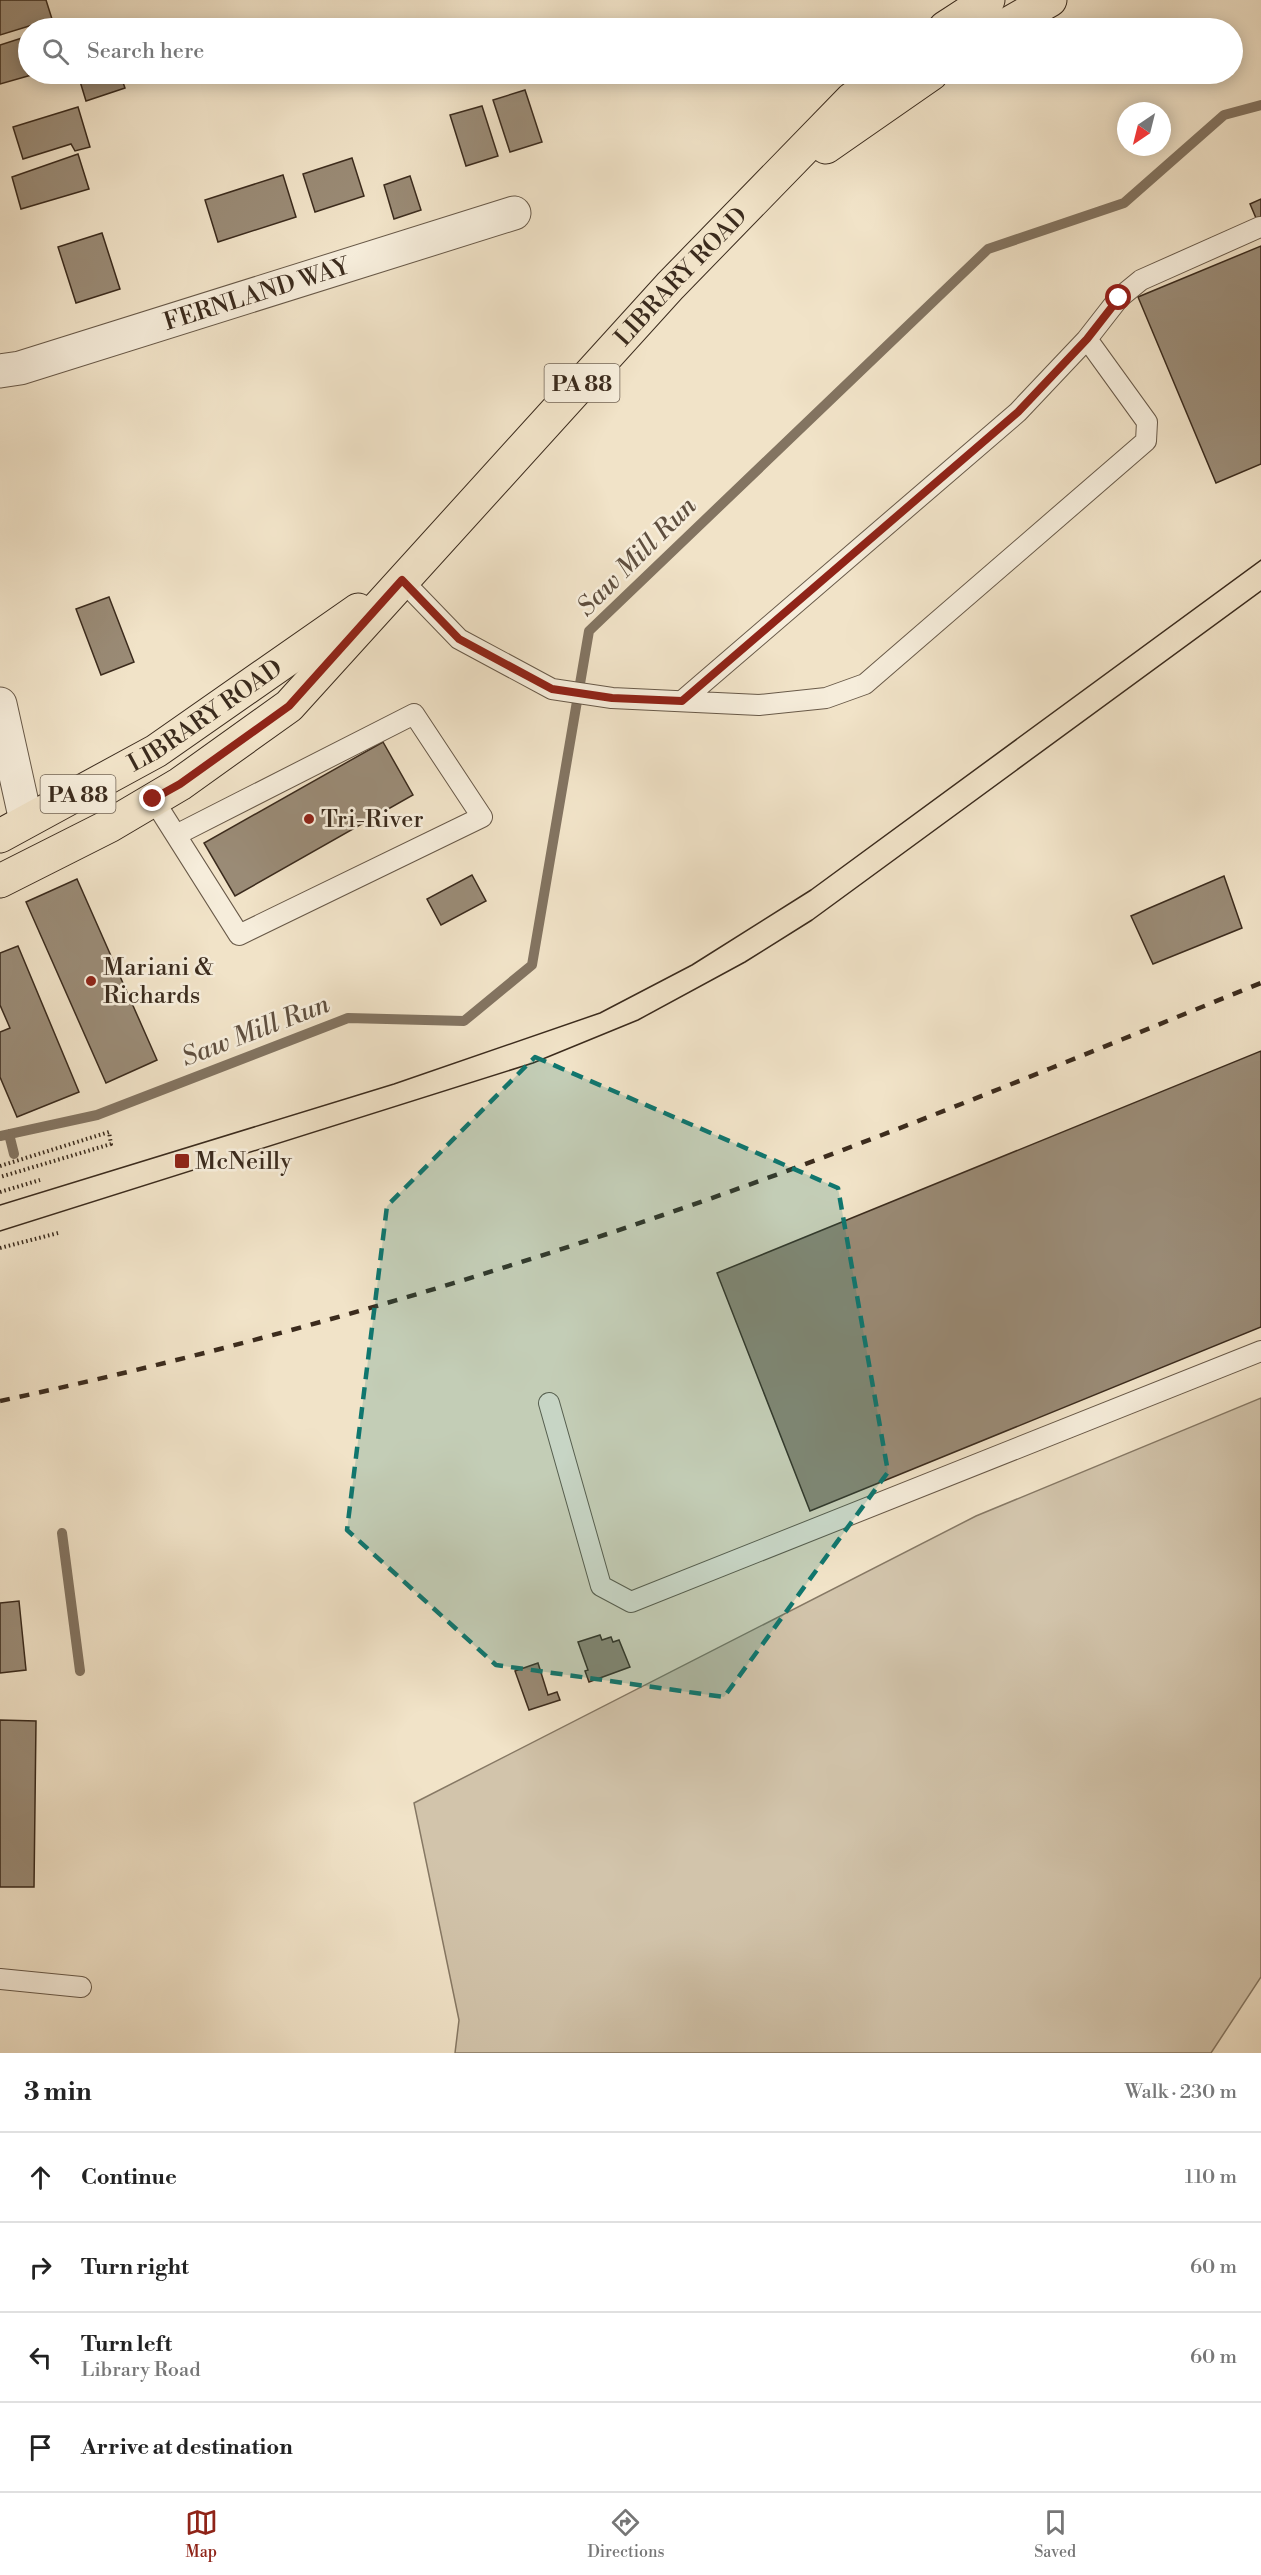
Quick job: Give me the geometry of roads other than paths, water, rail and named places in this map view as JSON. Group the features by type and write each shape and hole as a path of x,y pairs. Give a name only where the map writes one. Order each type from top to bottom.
{"main road":[{"path":"960,18 988,0"},
{"path":"1018,18 1050,0"},
{"name":"LIBRARY ROAD","path":"0,881 109,826 180,784 289,706 670,286 766,190 852,99 872,84"},
{"name":"LIBRARY ROAD","path":"766,190 917,84"},
{"name":"LIBRARY ROAD","path":"13,828 156,751 402,580"}],"street":[{"name":"FERNLAND WAY","path":"0,371 20,368 513,213"},
{"path":"0,704 13,828"}],"lane":[{"path":"682,701 1018,412 1087,339 1119,298 1141,280 1260,227"},
{"path":"402,580 459,639 552,689 612,698 759,705 826,698 865,684 1146,441 1147,422 1087,339"},
{"path":"153,799 239,935 482,817 414,714 176,835"},
{"path":"549,1403 601,1586 631,1602 1261,1351"},
{"path":"0,1979 81,1987"}],"waterway":[{"name":"Saw Mill Run","path":"0,1136 97,1115 348,1018 464,1021 532,965 589,631 988,249 1124,203 1224,115 1261,105"},
{"path":"9,1134 14,1154"},
{"path":"62,1533 80,1671"}],"tram line":[{"path":"0,1205 394,1084 600,1013 692,965 811,890 1261,560"},
{"path":"0,1231 533,1063 638,1020 745,962 812,920 1261,591"}],"railway":[{"path":"0,1401 251,1341 417,1294 581,1243 814,1161 1261,983"}],"place":[{"name":"Tri-River","path":"309,819"},
{"name":"Mariani & Richards","path":"91,981"},
{"name":"McNeilly","path":"182,1161"}]}
